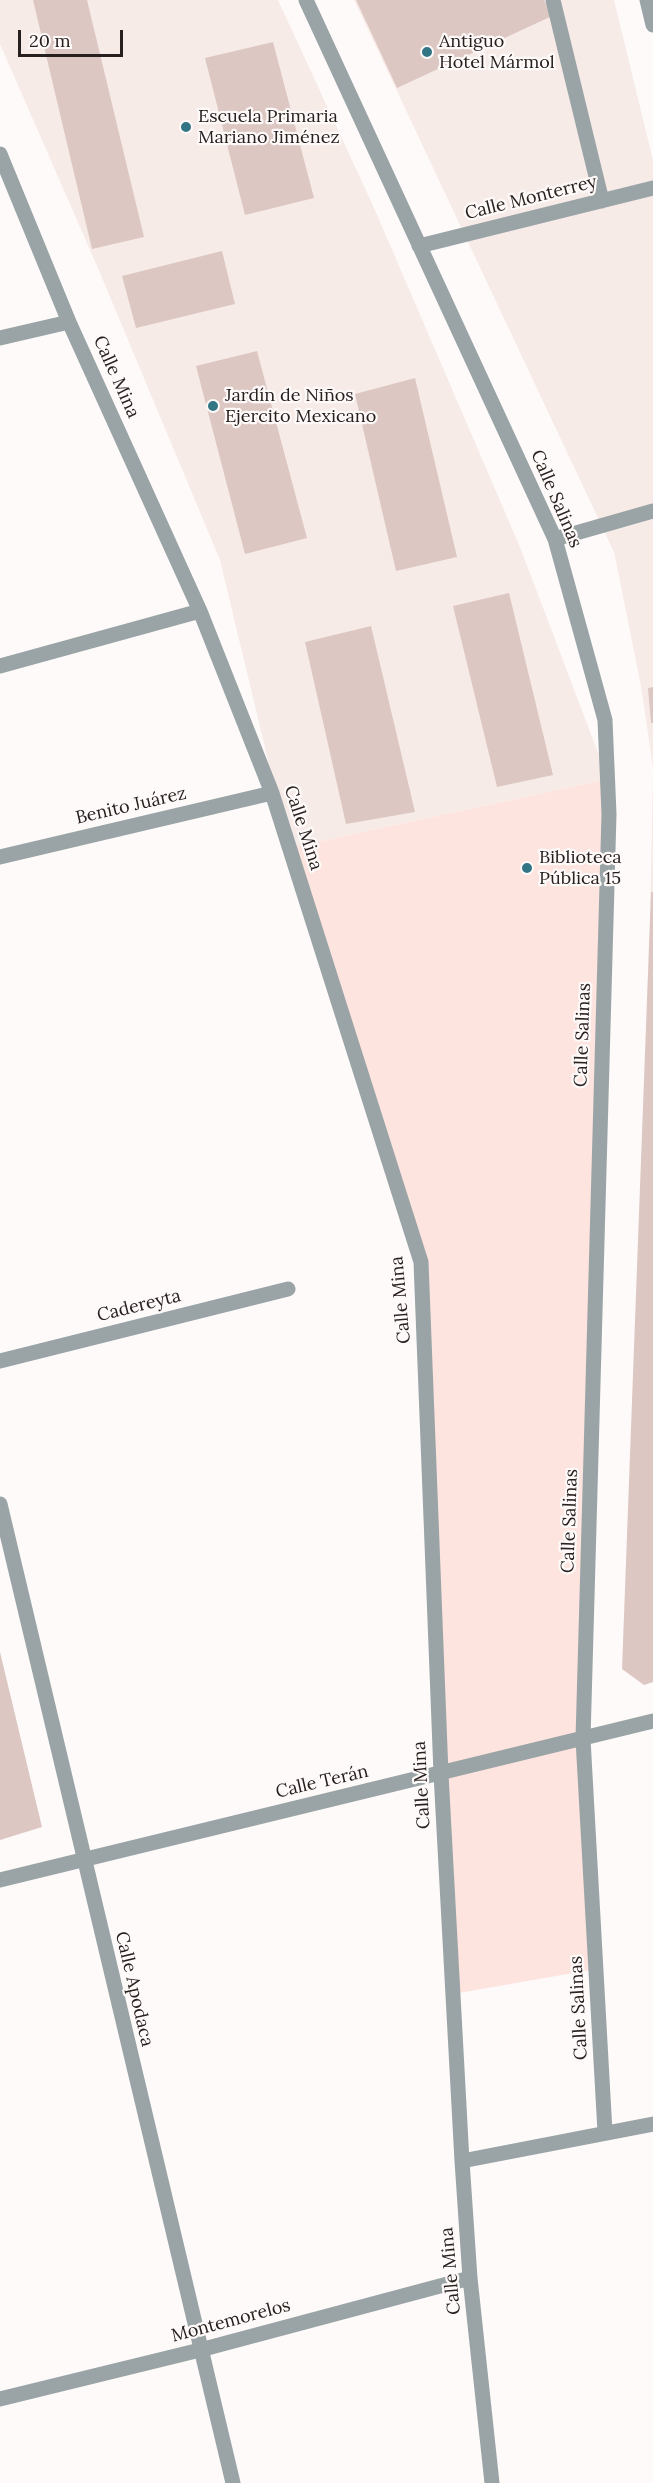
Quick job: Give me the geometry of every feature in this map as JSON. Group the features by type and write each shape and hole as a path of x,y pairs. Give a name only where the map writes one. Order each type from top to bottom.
{"street":[{"name":"Calle Salinas","path":"306,0 555,539 605,720 609,814 583,1739 605,2132"},
{"path":"553,0 602,201"},
{"path":"647,0 653,25"},
{"name":"Calle Mina","path":"0,154 69,322 200,611 272,793 421,1262 441,1774 462,2161 470,2278 492,2483"},
{"name":"Calle Monterrey","path":"419,246 653,188"},
{"path":"0,338 69,322"},
{"path":"555,539 653,511"},
{"path":"0,666 200,611"},
{"name":"Benito Juárez","path":"0,857 272,793"},
{"name":"Cadereyta","path":"0,1361 288,1289"},
{"name":"Calle Apodaca","path":"0,1504 233,2483"},
{"name":"Calle Terán","path":"0,1880 83,1858 441,1774 653,1720"},
{"path":"462,2161 653,2124"},
{"name":"Montemorelos","path":"0,2399 200,2350 470,2278"}],"shaded area":[{"path":"0,0 278,0 375,210 520,547 608,779 289,848 220,560 100,273 0,44"},
{"path":"354,0 614,0 653,160 653,768 641,686 614,552"},
{"path":"653,768 653,1669 636,1657"},
{"path":"608,779 583,1739 596,1969 453,1994 421,1262 289,848"}],"building":[{"path":"33,0 87,0 144,237 92,249"},
{"name":"Antiguo Hotel Mármol","path":"356,0 544,0 552,16 397,88"},
{"path":"273,42 314,198 245,215 205,58"},
{"path":"222,251 235,304 136,328 122,276"},
{"path":"257,351 307,538 245,554 196,366"},
{"path":"415,378 457,557 396,571 355,394"},
{"path":"509,593 553,775 497,787 453,606"},
{"path":"371,626 415,812 346,824 305,642"},
{"path":"653,687 653,723 651,723 648,688"},
{"path":"651,892 653,892 653,1682 644,1685 622,1669"},
{"path":"0,1652 42,1827 0,1840"}],"place":[{"name":"Antiguo Hotel Mármol","path":"427,52"},
{"name":"Escuela Primaria Mariano Jiménez","path":"186,127"},
{"name":"Jardín de Niños Ejercito Mexicano","path":"213,406"},
{"name":"Biblioteca Pública 15","path":"527,868"}]}
